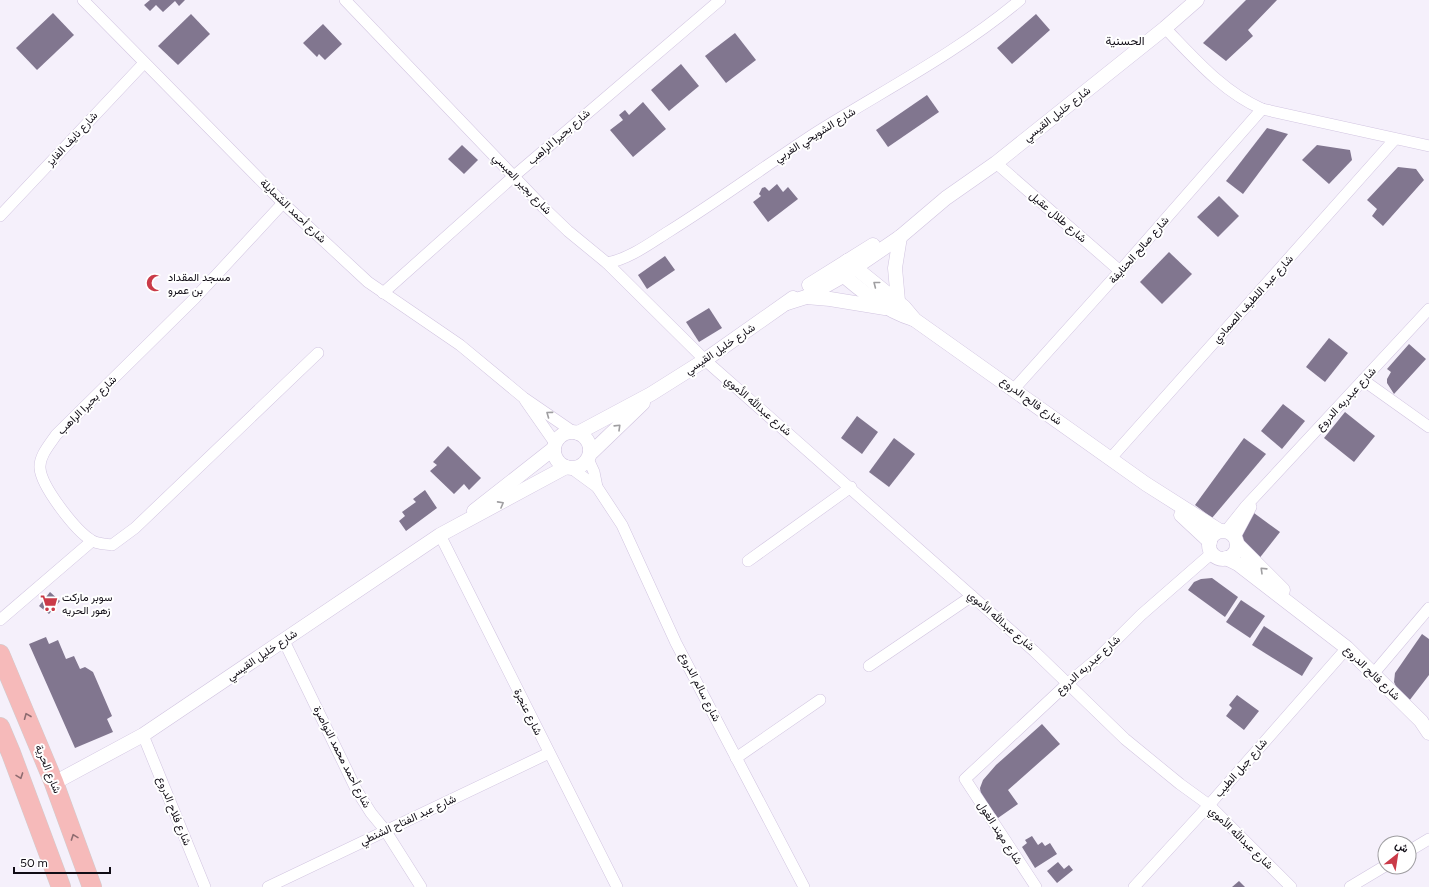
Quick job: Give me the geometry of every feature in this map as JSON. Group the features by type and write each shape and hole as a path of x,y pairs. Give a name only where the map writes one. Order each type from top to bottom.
{"highway":[{"name":"شارع الحرية","path":"0,654 54,783 92,887"},
{"path":"0,727 6,756 61,887"}],"street":[{"name":"شارع أحمد الشمايلة","path":"83,0 283,203 368,282 460,345 524,398 546,411 575,432"},
{"name":"شارع بجير العبسي","path":"345,0 568,231 607,264 706,360"},
{"name":"شارع بحيرا الراهب","path":"383,293 514,176 720,0"},
{"name":"شارع الشويحي الغربي","path":"607,264 619,261 705,209 815,134 935,62 994,21 1020,0"},
{"name":"شارع خليل القيسي","path":"851,264 900,238 914,224 946,198 996,163 1165,28 1197,0"},
{"path":"1165,28 1204,67 1243,100 1262,109 1429,146"},
{"name":"شارع نايف الفايز","path":"0,216 144,63"},
{"name":"شارع صالح الحنايفة","path":"1014,389 1262,109"},
{"name":"شارع عبد اللطيف الصمادي","path":"1111,458 1396,139"},
{"name":"شارع طلال عقيل","path":"996,163 1120,271"},
{"name":"شارع بحيرا الراهب","path":"92,541 72,520 44,482 40,467 42,457 56,435 67,423 195,298 283,203"},
{"name":"شارع خليل القيسي","path":"787,303 806,297 893,233 914,224"},
{"path":"806,297 894,305 895,268 900,238"},
{"name":"شارع فالح الدروع","path":"851,264 894,305"},
{"name":"شارع خليل القيسي","path":"575,432 651,394 706,360 787,303 800,291 839,272"},
{"name":"شارع فالح الدروع","path":"839,272 894,305 1146,484 1229,536 1309,618"},
{"name":"شارع عبدربه الدروع","path":"1229,536 1264,488 1429,309"},
{"path":"0,620 92,541 112,545 125,536 318,353"},
{"name":"شارع عبدالله الأموي","path":"706,360 851,487 972,596 1068,683 1126,739 1209,805 1290,887"},
{"path":"1364,380 1429,427"},
{"name":"شارع خليل القيسي","path":"589,456 651,394"},
{"name":"شارع أحمد الشمايلة","path":"524,398 554,446"},
{"path":"575,432 587,439 590,444 589,456 581,466 569,468 556,459 554,446 562,434 575,432"},
{"name":"شارع خليل القيسي","path":"466,520 479,506 554,446"},
{"name":"شارع سالم الدروع","path":"589,456 597,487 622,525 676,643 804,887"},
{"name":"شارع خليل القيسي","path":"54,783 143,735 440,535 466,520 483,514 569,468"},
{"name":"شارع سالم الدروع","path":"569,468 597,487"},
{"name":"شارع فالح الدروع","path":"1146,484 1211,548"},
{"path":"748,561 851,487"},
{"name":"شارع عنجرة","path":"440,535 617,887"},
{"path":"1213,535 1229,536 1234,553 1226,558 1219,558 1211,548 1213,535"},
{"name":"شارع عبدربه الدروع","path":"965,778 1068,683 1098,658 1211,548"},
{"name":"شارع فالح الدروع","path":"1226,558 1238,564 1347,648 1421,721 1429,733"},
{"path":"870,666 972,596"},
{"path":"1374,673 1429,608"},
{"name":"شارع أحمد محمد النواصرة","path":"284,641 357,791 371,813 385,830 421,887"},
{"name":"شارع جبل الطيب","path":"1134,887 1209,805 1347,648"},
{"path":"736,758 820,700"},
{"name":"شارع فلاح الدروع","path":"143,735 205,887"},
{"name":"شارع عبد الفتاح الشنطي","path":"268,887 549,753"},
{"name":"شارع مهند الغول","path":"965,778 1036,887"},
{"path":"1417,846 1429,839"},
{"path":"1350,887 1377,871"}],"building":[{"path":"150,0 185,0 179,6 175,1 163,12 156,5 150,11 144,5"},
{"path":"1246,0 1277,0 1248,30 1253,36 1226,61 1203,43"},
{"path":"53,13 74,35 37,70 16,48"},
{"path":"191,14 210,34 178,65 158,46"},
{"path":"1036,14 1050,30 1012,64 997,48"},
{"path":"323,24 342,44 325,60 319,54 317,57 303,43"},
{"path":"735,33 756,60 726,83 705,56"},
{"path":"681,64 699,86 669,111 651,90"},
{"path":"927,95 939,112 888,147 876,130"},
{"path":"643,102 666,129 633,157 610,130 623,120 619,115 625,110 629,115"},
{"path":"1267,128 1288,134 1243,194 1226,181"},
{"path":"462,145 478,160 464,174 448,159"},
{"path":"1317,145 1350,150 1352,160 1329,184 1302,160"},
{"path":"1398,167 1416,169 1424,180 1383,226 1372,216 1377,209 1367,200"},
{"path":"777,184 783,192 788,187 798,199 768,222 753,202 761,196 759,194 762,188 765,187 769,191"},
{"path":"1219,196 1239,216 1218,237 1197,217"},
{"path":"1169,252 1192,274 1162,304 1140,282"},
{"path":"665,256 675,270 647,289 638,275"},
{"path":"709,308 722,328 699,342 686,322"},
{"path":"1329,338 1348,353 1325,382 1306,367"},
{"path":"1409,344 1426,359 1394,394 1387,383 1387,379 1391,372 1387,369"},
{"path":"1283,404 1305,421 1282,449 1261,431"},
{"path":"1345,412 1375,436 1354,462 1324,438"},
{"path":"857,416 878,432 862,454 841,438"},
{"path":"894,438 915,454 889,487 869,472"},
{"path":"1244,438 1266,454 1212,518 1195,505"},
{"path":"448,446 481,478 469,490 464,484 454,494 430,471 437,465 433,462"},
{"path":"425,490 437,508 406,531 399,521 405,516 402,512 416,502 413,499"},
{"path":"1254,513 1280,532 1258,560 1241,540 1244,526"},
{"path":"1212,578 1238,597 1225,617 1188,590 1194,582 1201,579"},
{"name":"سوبر ماركت زهور الحريه","path":"50,592 60,601 49,614 39,606"},
{"path":"1241,600 1265,616 1250,638 1226,622"},
{"path":"1264,626 1313,658 1302,676 1252,645"},
{"path":"1422,634 1429,639 1429,675 1409,701 1397,689 1394,682 1395,673"},
{"path":"46,637 49,644 58,640 66,659 74,656 80,669 85,667 93,672 112,716 107,719 113,732 75,748 29,644"},
{"path":"1237,695 1259,711 1244,730 1226,716 1232,708 1229,705"},
{"path":"1042,724 1060,744 1008,790 1018,804 998,818 981,795 980,788 983,780 996,765"},
{"path":"1032,836 1038,845 1042,842 1045,846 1050,843 1057,854 1035,868 1022,847 1027,843 1025,840"},
{"path":"1058,862 1064,869 1069,865 1073,870 1057,883 1047,871"},
{"path":"1239,881 1245,887 1232,887"}],"place":[{"name":"مسجد المقداد بن عمرو","path":"155,283"},
{"name":"سوبر ماركت زهور الحريه","path":"49,603"}],"district":[{"name":"الحسنية","path":"1125,41"}]}
